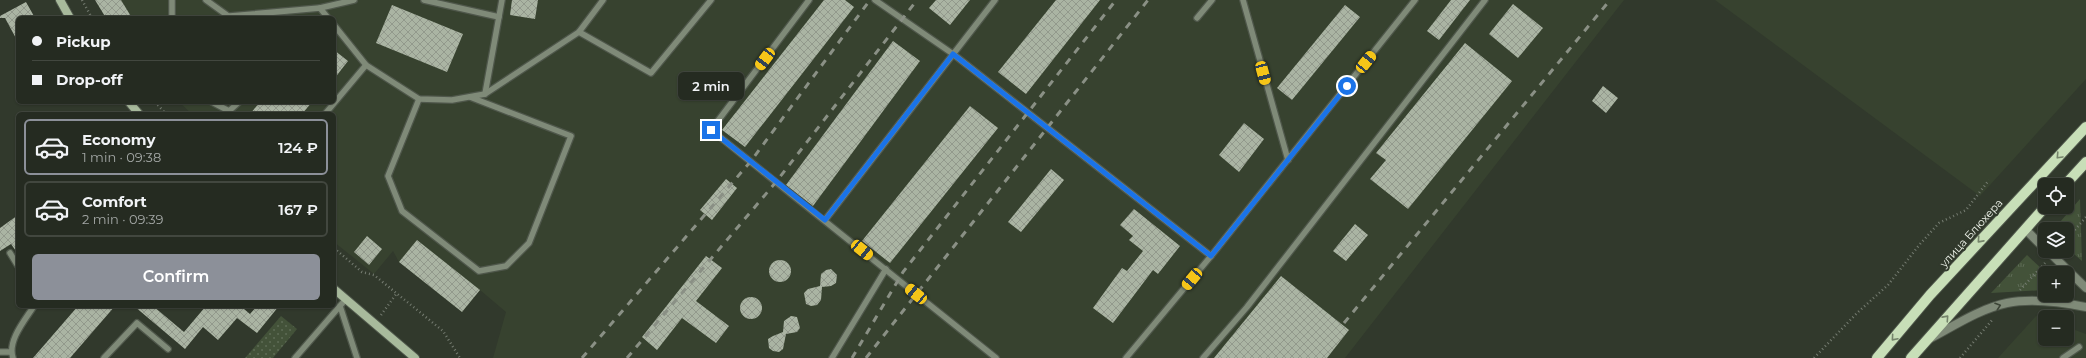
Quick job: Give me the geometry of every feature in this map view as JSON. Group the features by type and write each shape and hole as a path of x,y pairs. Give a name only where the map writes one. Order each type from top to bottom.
{"main road":[{"name":"улица Блюхера","path":"1877,358 1930,295 2086,127"},
{"path":"2071,178 2086,162"},
{"path":"1911,358 2039,214"}],"street":[{"path":"60,0 69,16"},
{"path":"131,104 137,112"},
{"path":"2025,229 2038,242"},
{"path":"2055,258 2086,288"},
{"path":"336,291 375,323 412,357"},
{"path":"1925,341 1979,312 2007,303 2028,301 2062,303 2086,307"}],"lane":[{"path":"172,0 172,16"},
{"path":"206,0 229,16"},
{"path":"240,16 320,8 354,0"},
{"path":"424,0 499,17"},
{"path":"485,94 502,0"},
{"path":"336,28 366,65 419,99 452,100 485,94 579,32 603,0"},
{"path":"579,32 651,73 711,0"},
{"path":"809,0 711,130 996,358"},
{"path":"875,0 953,54 1211,256"},
{"path":"825,220 995,0"},
{"path":"1197,18 1212,0"},
{"path":"1243,0 1288,160"},
{"path":"1126,358 1211,256 1415,0"},
{"path":"1203,358 1247,307 1485,0"},
{"path":"320,8 326,16"},
{"path":"336,101 366,65"},
{"path":"419,99 388,176 402,211 479,271 506,266 529,243 572,136 470,97"},
{"path":"213,104 229,111 237,104"},
{"path":"327,112 333,104"},
{"path":"10,253 16,263"},
{"path":"832,358 886,269"},
{"path":"295,358 346,299"},
{"path":"340,306 357,358"},
{"path":"13,358 11,352 19,327 33,308"},
{"path":"104,358 137,322 168,348"},
{"path":"2063,358 2079,347"},
{"path":"0,352 11,352"}],"path":[{"path":"82,0 91,16"},
{"path":"157,104 164,112"},
{"path":"1814,358 1857,313 1888,285 1920,244 1939,223 1966,210 1989,180"},
{"path":"2074,231 2086,217"},
{"path":"336,250 362,272 374,275 443,331 460,358"},
{"path":"375,323 397,293"}],"shaded area":[{"path":"95,0 1624,0 1345,358 493,358 506,312 480,290 462,312 399,262 393,251 374,274 336,244 336,112 190,112 181,104 336,104 336,16 105,16"},
{"path":"1715,0 2086,0 2086,79 1980,196"},
{"path":"2036,316 2038,317 2038,346 2074,346 2074,330 2086,334 2086,358 1998,358"}],"green space":[{"path":"2080,199 2082,261 2074,254 2074,222 2060,222 2067,214 2074,214 2074,206"},
{"path":"2027,255 2039,266 2038,290 1991,293"},
{"path":"281,316 297,329 273,358 245,358"}],"building":[{"path":"95,0 121,0 131,16 105,16"},
{"path":"512,0 538,0 535,19 510,15"},
{"path":"824,0 845,0 854,7 745,147 722,130"},
{"path":"936,0 970,0 950,25 929,8"},
{"path":"1056,0 1100,0 1026,94 998,72"},
{"path":"1451,0 1470,0 1439,40 1427,31"},
{"path":"26,2 34,16 16,16 16,38 5,18 0,18 0,16"},
{"path":"1513,4 1543,28 1518,58 1489,34"},
{"path":"392,5 463,34 447,72 376,43"},
{"path":"1345,5 1360,17 1292,100 1277,88"},
{"path":"893,41 920,61 813,206 786,185"},
{"path":"1465,43 1512,81 1408,209 1370,179 1386,160 1376,153"},
{"path":"336,52 348,61 336,76"},
{"path":"1603,86 1618,98 1606,113 1592,101"},
{"path":"258,104 310,104 304,112 252,112"},
{"path":"970,106 998,128 890,263 862,241"},
{"path":"1244,123 1264,139 1239,172 1219,155"},
{"path":"1051,169 1064,180 1021,232 1008,222"},
{"path":"726,179 737,188 712,220 700,210"},
{"path":"1134,209 1180,246 1158,274 1153,270 1113,323 1093,308 1122,268 1127,271 1143,251 1129,240 1133,236 1120,225"},
{"path":"16,216 16,251 11,244 0,251 0,228"},
{"path":"1355,224 1368,235 1346,261 1333,251"},
{"path":"367,236 382,249 369,265 354,252"},
{"path":"417,240 480,290 462,312 399,262"},
{"path":"706,256 722,268 696,301 729,326 716,343 682,318 657,350 642,337"},
{"path":"780,260 788,263 791,271 788,279 780,282 772,279 769,271 772,263"},
{"path":"831,269 837,275 836,283 831,286 822,287 821,300 817,305 811,306 806,304 804,293 808,289 820,286 821,274 826,270"},
{"path":"1281,276 1349,330 1327,358 1214,358"},
{"path":"751,297 759,300 762,308 759,316 751,319 743,316 740,308 743,300"},
{"path":"76,308 113,308 70,358 33,358"},
{"path":"136,308 155,308 184,332 204,308 245,308 250,314 255,308 277,308 257,333 237,318 218,340 203,327 185,349"},
{"path":"791,316 797,317 800,328 797,332 786,334 783,349 779,352 773,351 769,348 768,339 783,332 784,321"}],"railway":[{"path":"582,358 751,161 870,0"},
{"path":"627,358 776,182 917,0"},
{"path":"852,358 903,272 1116,0"},
{"path":"866,358 1148,0"},
{"path":"1344,323 1610,0"}],"route":[{"path":"711,130 825,220 953,54 1211,256 1347,86"}]}
